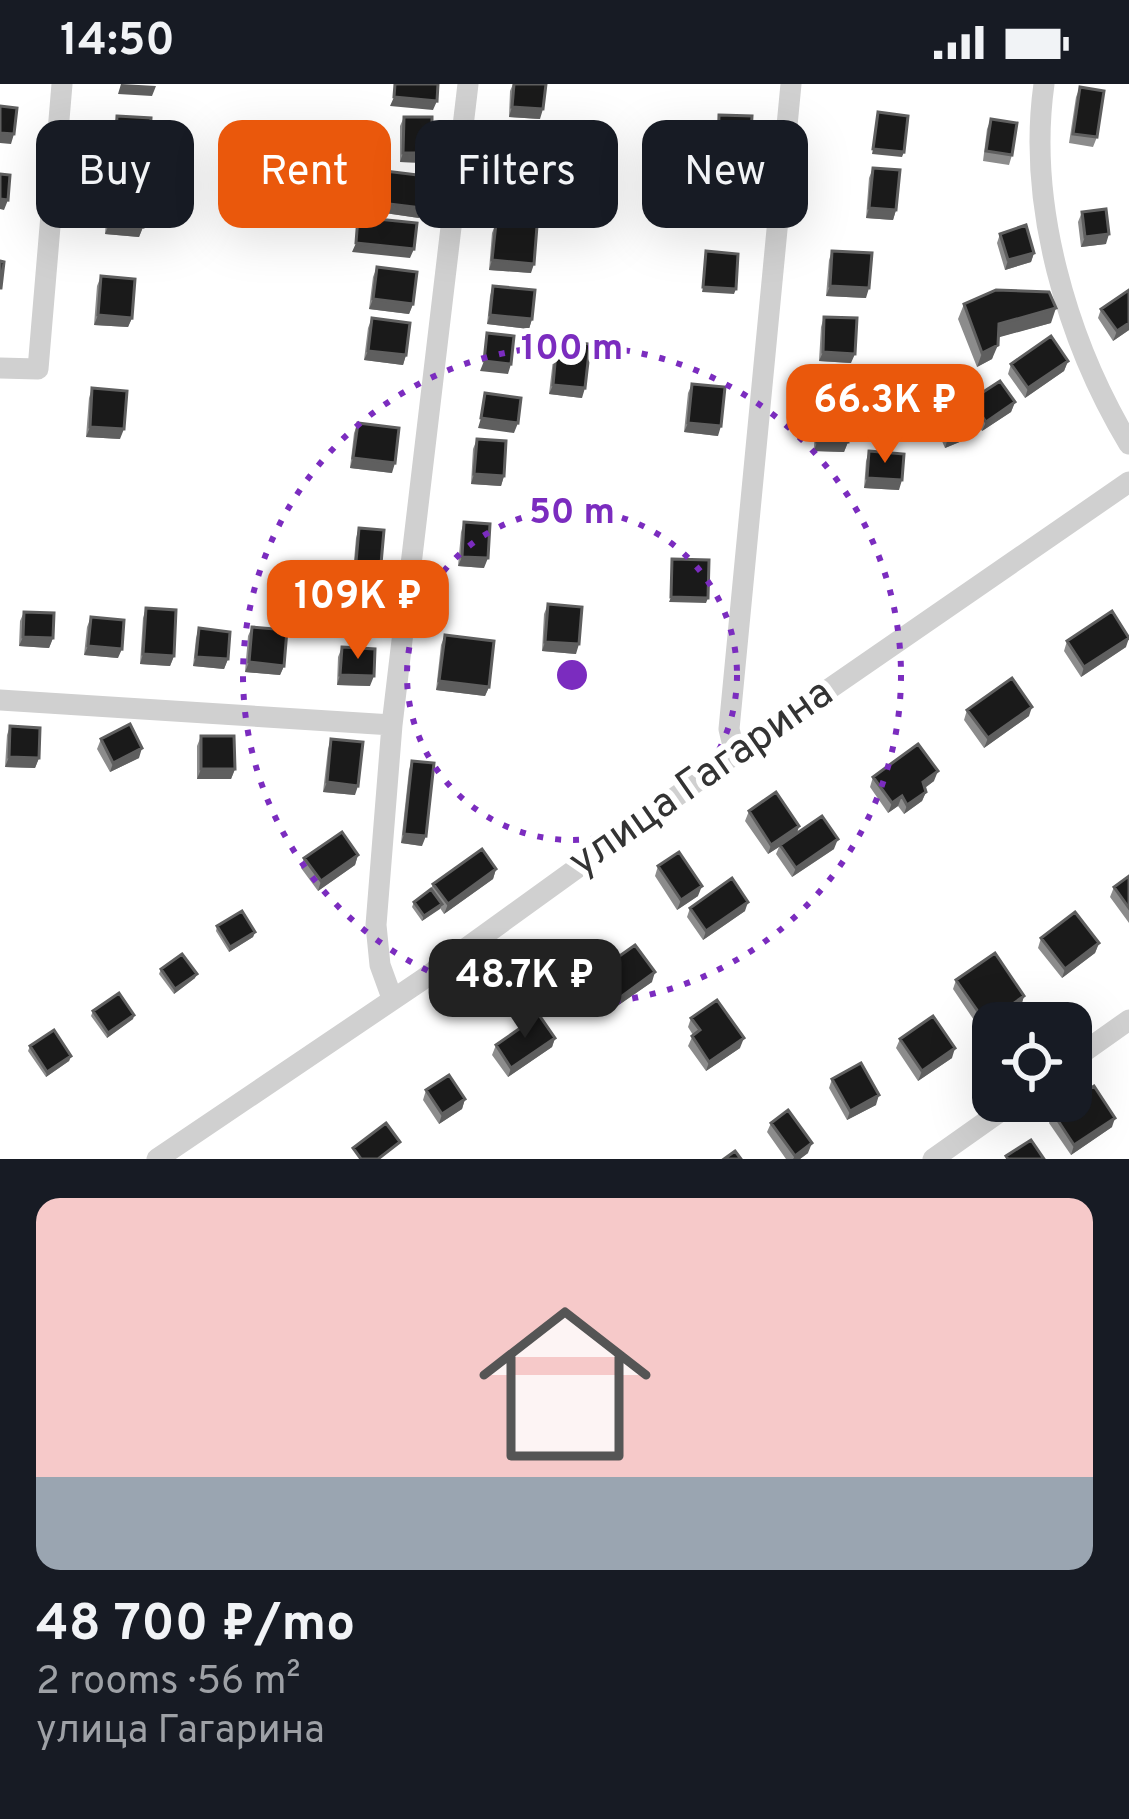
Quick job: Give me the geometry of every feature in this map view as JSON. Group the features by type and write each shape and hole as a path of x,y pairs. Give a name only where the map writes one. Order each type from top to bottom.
{"street":[{"path":"0,368 38,369 62,84"},
{"path":"392,998 380,965 376,925 392,725 468,84"},
{"path":"735,754 729,729 791,84"},
{"path":"1044,84 1040,159 1046,232 1088,357 1129,443"},
{"name":"улица Гагарина","path":"157,1159 1129,482"},
{"path":"0,700 392,725"},
{"path":"1092,1046 1129,1020"},
{"path":"933,1159 985,1122"}],"building":[{"path":"395,84 438,84 437,101 394,97"},
{"path":"514,84 546,84 543,109 512,107"},
{"path":"1080,87 1104,91 1097,137 1073,134"},
{"path":"0,106 17,108 14,134 0,133"},
{"path":"878,112 908,116 904,152 873,149"},
{"path":"719,115 752,116 752,120 719,120"},
{"path":"117,116 151,118 151,120 117,120"},
{"path":"404,117 432,117 415,120 415,153 403,153"},
{"path":"991,119 1017,123 1012,155 986,151"},
{"path":"873,168 900,170 896,210 869,208"},
{"path":"391,172 415,175 415,207 391,204"},
{"path":"0,174 10,175 8,200 0,199"},
{"path":"1106,209 1109,234 1085,237 1082,212"},
{"path":"391,220 415,223 414,249 356,243 357,228 391,228"},
{"path":"1026,225 1034,253 1008,260 1000,234"},
{"path":"495,228 537,228 534,264 492,260"},
{"path":"706,251 738,254 736,289 703,287"},
{"path":"832,251 872,253 869,288 830,286"},
{"path":"377,267 417,272 413,304 373,299"},
{"path":"101,276 135,279 132,318 98,315"},
{"path":"493,286 535,290 532,319 490,315"},
{"path":"996,290 1049,292 1056,308 999,324 998,345 982,353 964,304"},
{"path":"1129,290 1129,323 1117,331 1101,309"},
{"path":"824,317 857,318 855,354 823,352"},
{"path":"372,318 410,323 406,355 368,351"},
{"path":"487,333 514,336 511,364 484,361"},
{"path":"1051,336 1068,361 1028,388 1011,364"},
{"path":"557,341 590,344 585,388 553,385"},
{"path":"1000,381 1015,402 986,422 971,400"},
{"path":"692,384 725,387 721,426 688,423"},
{"path":"92,388 127,391 124,429 90,427"},
{"path":"485,393 521,398 518,423 481,418"},
{"path":"963,394 977,426 948,438 934,407"},
{"path":"818,403 849,404 848,442 817,442"},
{"path":"358,423 399,428 395,463 353,458"},
{"path":"477,439 506,441 504,476 474,474"},
{"path":"869,451 904,454 902,480 867,478"},
{"path":"464,522 490,524 488,558 462,557"},
{"path":"359,528 384,530 381,564 356,562"},
{"path":"672,559 709,560 708,598 671,597"},
{"path":"548,604 582,607 579,644 545,642"},
{"path":"146,608 176,610 174,656 143,654"},
{"path":"1112,611 1129,638 1084,667 1067,641"},
{"path":"24,612 54,613 53,638 23,637"},
{"path":"91,617 124,620 122,649 88,646"},
{"path":"252,627 287,630 284,666 249,662"},
{"path":"199,628 230,632 228,659 196,657"},
{"path":"445,635 494,641 489,687 439,681"},
{"path":"342,647 375,649 374,676 340,675"},
{"path":"1012,678 1032,707 988,738 967,710"},
{"path":"130,724 142,748 113,763 101,739"},
{"path":"10,726 40,728 39,758 9,757"},
{"path":"201,736 234,736 235,769 201,769"},
{"path":"331,739 363,742 358,786 327,782"},
{"path":"918,744 938,771 923,782 926,792 907,805 902,796 892,803 873,777"},
{"path":"412,761 434,763 426,836 404,834"},
{"path":"776,792 799,826 771,845 749,811"},
{"path":"822,816 838,839 796,868 780,845"},
{"path":"342,832 358,855 321,881 304,858"},
{"path":"482,849 496,869 448,904 433,884"},
{"path":"679,852 702,886 681,900 658,866"},
{"path":"1129,876 1129,908 1114,887"},
{"path":"732,878 748,902 706,931 690,908"},
{"path":"431,889 442,904 424,916 414,902"},
{"path":"242,911 255,932 230,947 217,926"},
{"path":"1075,912 1099,943 1065,969 1041,938"},
{"path":"635,945 655,972 614,1002 594,974"},
{"path":"995,953 1024,996 1016,1002 972,1003 956,980"},
{"path":"182,954 197,974 175,989 161,969"},
{"path":"119,993 134,1015 108,1033 93,1011"},
{"path":"717,1000 744,1038 709,1062 692,1036 700,1030 691,1018"},
{"path":"539,1015 555,1038 511,1068 496,1045"},
{"path":"933,1016 955,1048 922,1071 900,1039"},
{"path":"54,1030 71,1056 47,1072 30,1046"},
{"path":"861,1063 879,1095 850,1111 832,1079"},
{"path":"449,1075 465,1099 442,1114 426,1090"},
{"path":"1092,1087 1115,1118 1074,1145 1059,1122 1092,1122"},
{"path":"788,1110 812,1143 795,1156 771,1123"},
{"path":"386,1123 400,1142 378,1159 361,1159 353,1148"},
{"path":"1031,1140 1044,1159 1008,1159 1006,1156"}]}
